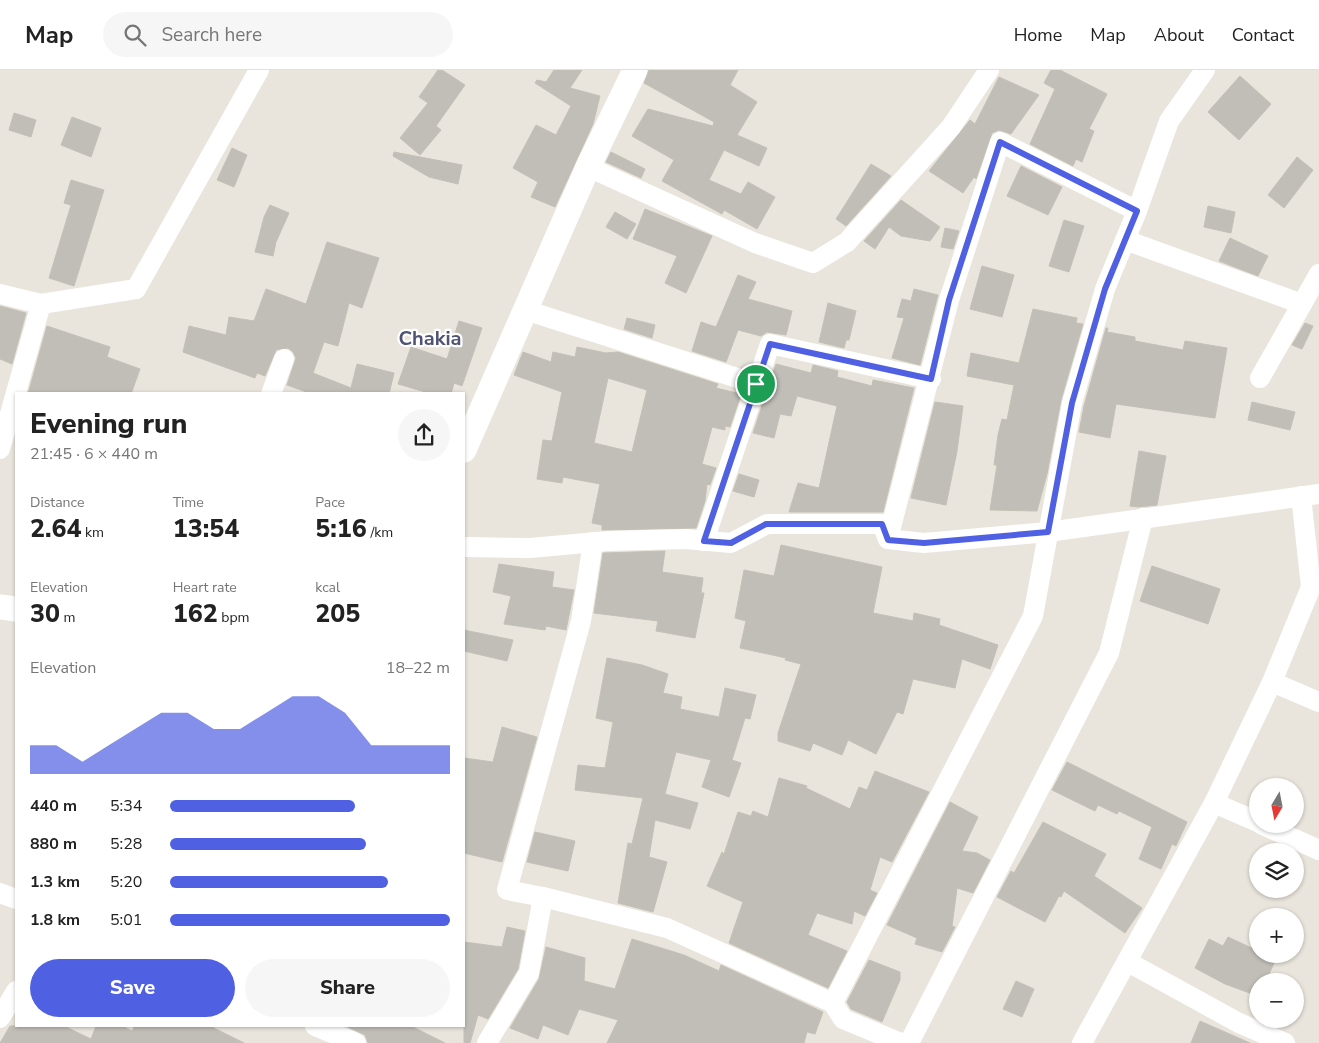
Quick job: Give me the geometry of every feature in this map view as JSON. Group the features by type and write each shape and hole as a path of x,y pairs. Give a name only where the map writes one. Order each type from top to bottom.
{"street":[{"path":"0,294 41,304 136,290 259,70"},
{"path":"465,448 588,167 635,70"},
{"path":"588,167 755,243 812,263 847,242 951,127 989,70"},
{"path":"833,1003 1033,616 1072,403 1105,289 1137,211 1169,121 1205,70"},
{"path":"888,540 931,379 949,300 1000,142 1137,211"},
{"path":"1125,240 1302,304"},
{"path":"1260,378 1319,274"},
{"path":"16,392 41,304"},
{"path":"525,310 756,384"},
{"path":"704,541 770,344 931,379"},
{"path":"272,392 284,359"},
{"path":"0,450 15,397"},
{"path":"888,540 924,543 1048,532 1310,495 1311,587 1272,682 1214,803 1082,1043"},
{"path":"909,1043 1109,653 1144,518"},
{"path":"465,547 530,548 593,542 686,539 731,543 766,524 882,524 888,540"},
{"path":"593,542 581,621 507,890 543,897 667,928 833,1003 843,1019 901,1043"},
{"path":"0,607 15,609"},
{"path":"1272,682 1319,702"},
{"path":"1214,803 1249,819"},
{"path":"1281,833 1319,850"},
{"path":"0,893 15,899"},
{"path":"486,1043 529,973 543,897"},
{"path":"1128,962 1239,1023 1286,1043"},
{"path":"0,1018 15,993"},
{"path":"317,1027 356,1043"}],"building":[{"path":"438,70 442,70 465,85 436,126 441,130 420,155 400,138 428,103 419,97"},
{"path":"554,70 582,70 570,88 600,96 593,124 555,207 531,197 538,182 513,168 536,125 556,135 571,106 535,83 537,80 546,82"},
{"path":"649,70 738,70 730,85 757,102 737,135 767,148 759,166 724,150 709,180 741,194 748,182 775,197 757,229 724,210 722,214 662,181 674,160 632,136 648,109 713,126 714,122 644,83"},
{"path":"1051,70 1060,70 1107,94 1089,129 1094,131 1082,162 1076,159 1073,166 1030,144 1055,89 1044,83"},
{"path":"1240,76 1271,104 1239,140 1208,112"},
{"path":"999,77 1039,95 1011,134 999,130 992,133 976,179 974,177 963,193 929,171 970,120 975,124"},
{"path":"14,113 36,120 31,137 9,130"},
{"path":"72,117 101,128 91,157 61,145"},
{"path":"232,148 247,155 234,187 217,180"},
{"path":"394,152 462,165 458,184 429,177 393,156"},
{"path":"611,152 645,169 641,178 606,162"},
{"path":"1297,157 1313,170 1284,208 1268,195"},
{"path":"871,164 891,176 846,226 836,219"},
{"path":"1021,166 1062,187 1048,215 1007,196"},
{"path":"71,180 104,190 74,286 49,278 71,205 64,203"},
{"path":"901,200 940,227 930,241 901,236 889,227 875,249 864,241"},
{"path":"270,205 289,213 276,242 273,256 255,252 264,217"},
{"path":"1208,206 1235,212 1231,233 1204,227"},
{"path":"645,209 712,236 686,293 665,283 677,256 633,239"},
{"path":"615,212 636,224 627,239 606,227"},
{"path":"1064,220 1084,226 1069,272 1049,266"},
{"path":"945,228 959,231 953,249 941,247"},
{"path":"1230,238 1268,256 1258,276 1219,261"},
{"path":"327,242 379,258 362,308 349,303 338,346 324,342 313,373 351,388 357,364 394,373 389,392 306,392 287,385 296,358 288,348 276,350 265,376 257,373 255,378 183,352 189,326 226,335 229,317 254,321 266,289 306,304"},
{"path":"982,266 1014,275 1002,317 970,309"},
{"path":"738,275 756,282 748,299 792,311 786,335 767,332 761,336 738,330 726,362 692,351 701,322 716,327"},
{"path":"914,289 938,295 920,365 892,358 904,318 897,317 902,299 911,301"},
{"path":"828,303 856,311 849,340 846,340 844,348 819,342"},
{"path":"0,306 26,313 12,364 0,359"},
{"path":"1033,309 1077,318 1076,323 1083,324 1061,400 1047,474 1037,511 990,510 997,465 994,465 998,435 1002,419 1007,420 1014,385 967,376 971,353 1019,363"},
{"path":"627,318 655,325 652,338 624,329"},
{"path":"459,321 482,328 462,386 454,383 452,392 425,392 398,384 411,347 447,359"},
{"path":"1305,323 1313,326 1302,349 1292,345"},
{"path":"47,326 110,347 107,357 140,369 132,392 29,392"},
{"path":"1106,328 1108,328 1107,332 1135,337 1135,341 1183,350 1185,341 1227,348 1215,418 1116,404 1110,438 1079,432 1084,406"},
{"path":"577,347 606,353 618,352 718,384 716,388 741,394 730,427 725,426 725,430 712,427 702,464 716,468 710,485 707,484 705,501 696,528 602,530 602,525 592,523 600,484 563,477 562,483 537,479 543,440 552,441 562,392 514,375 523,352 551,362 553,352 575,357","holes":["608,378 647,390 632,452 594,443"]},
{"path":"776,364 811,373 813,365 838,371 837,377 872,386 873,380 914,388 883,512 789,512 798,483 819,488 837,406 797,396 791,416 780,414 774,438 753,433"},
{"path":"935,402 963,406 957,451 946,505 911,498"},
{"path":"1252,402 1295,412 1290,430 1248,420"},
{"path":"1139,451 1166,456 1157,505 1130,506"},
{"path":"739,474 759,480 754,497 733,491"},
{"path":"781,545 882,567 873,613 913,621 914,613 940,619 939,625 998,645 990,669 962,659 955,688 913,679 903,714 897,712 876,754 848,740 842,755 813,743 810,751 778,741 778,733 801,664 785,660 786,658 740,648 746,621 735,618 744,570 774,576"},
{"path":"665,551 662,572 703,578 701,593 704,593 695,638 656,631 658,621 594,613 603,553"},
{"path":"499,564 554,572 552,587 574,590 566,630 546,626 545,630 504,624 511,596 493,592"},
{"path":"1152,566 1220,589 1208,624 1140,601"},
{"path":"465,630 513,640 507,661 465,651"},
{"path":"607,658 642,665 668,674 663,693 682,697 680,709 719,717 725,688 756,695 750,719 745,718 732,760 741,763 729,797 702,787 711,760 676,752 665,794 698,803 690,829 655,820 649,857 667,862 653,912 618,903 628,843 632,844 643,798 575,790 578,765 605,768 613,722 596,718"},
{"path":"502,727 537,737 502,862 465,853 465,758 493,762"},
{"path":"1067,762 1187,822 1176,846 1172,844 1161,869 1139,859 1152,827 1119,811 1117,814 1098,805 1095,811 1052,790"},
{"path":"875,771 929,792 892,862 880,857 870,890 877,893 865,916 854,911 852,924 817,913 808,935 847,951 828,988 729,943 743,902 707,886 722,852 724,854 738,812 751,816 753,811 768,817 779,778 807,786 806,788 850,809 859,787 867,790"},
{"path":"950,802 978,817 962,851 977,853 990,860 973,893 957,888 952,926 955,927 942,952 915,944 917,938 887,925"},
{"path":"1043,822 1106,854 1094,876 1142,908 1125,933 1064,891 1061,897 1059,896 1045,922 997,897 1011,871 1014,873"},
{"path":"535,832 575,841 568,871 527,862"},
{"path":"507,927 525,931 518,969 488,1019 478,1015 470,1043 464,1043 465,942 502,947"},
{"path":"1228,937 1249,947 1249,963 1274,963 1270,973 1249,973 1249,993 1225,984 1195,968 1209,939 1223,946"},
{"path":"632,939 684,955 719,971 721,965 823,1012 815,1034 807,1032 804,1043 607,1043 618,1020 579,1009 568,1035 543,1025 538,1039 510,1028 539,979 546,947 585,958 584,981 615,989"},
{"path":"869,960 900,972 900,980 882,1022 851,1009 847,1002"},
{"path":"1016,981 1034,989 1022,1017 1003,1009"},
{"path":"1200,1021 1250,1043 1191,1043"},
{"path":"10,1026 15,1026 66,1027 91,1039 96,1027 124,1027 132,1031 134,1027 212,1027 244,1043 0,1043"},
{"path":"348,1027 413,1027 445,1043 368,1043 365,1035"}],"district":[{"name":"Chakia","path":"430,338"}],"route":[{"path":"1000,142 1137,211 1105,289 1072,403 1048,532 924,543 888,540 882,524 766,524 731,543 704,541 756,384 770,344 931,379 949,300 1000,142"}]}
